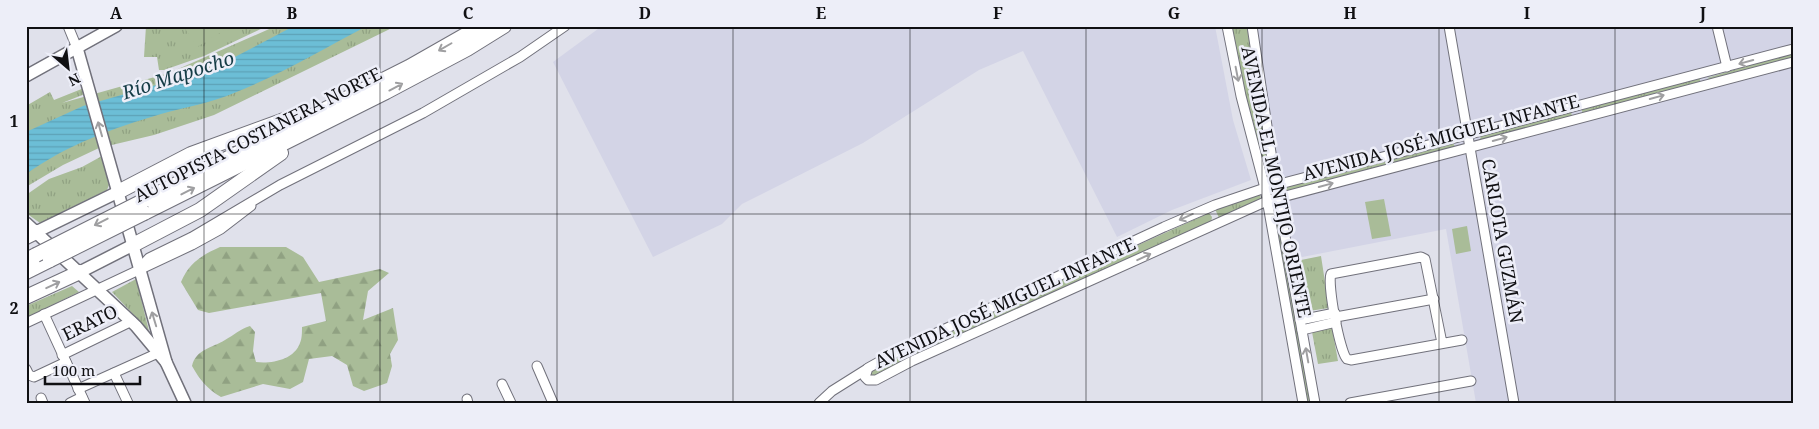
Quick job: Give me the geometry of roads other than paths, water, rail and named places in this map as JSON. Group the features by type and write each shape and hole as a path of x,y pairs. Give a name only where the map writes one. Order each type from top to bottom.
{"highway":[{"name":"AUTOPISTA COSTANERA NORTE","path":"354,102 481,26"},
{"name":"AUTOPISTA COSTANERA NORTE","path":"26,272 145,207 354,102 441,63 504,26"},
{"path":"118,192 190,154 354,102"},
{"path":"133,245 200,210 354,102"},
{"name":"AUTOPISTA COSTANERA NORTE","path":"31,257 145,207"},
{"path":"26,297 80,272"}],"main road":[{"path":"26,76 116,26"},
{"path":"76,48 166,362 185,403"},
{"path":"118,192 29,231 80,272 132,321 166,362"},
{"path":"80,272 133,245"}],"street":[{"path":"68,26 76,48"},
{"path":"26,323 139,268 149,258 192,237 280,185 423,113 520,57 565,26"},
{"name":"AVENIDA EL MONTIJO ORIENTE","path":"1227,26 1241,96 1265,188 1303,403"},
{"path":"1252,26 1276,186 1315,403"},
{"name":"CARLOTA GUZMÁN","path":"1449,26 1514,403"},
{"path":"1717,26 1727,67"},
{"name":"AVENIDA JOSÉ MIGUEL INFANTE","path":"1793,49 1265,188 1206,208 904,348 867,369 866,378 870,381 876,380 912,361 1267,202 1793,62"},
{"path":"1577,106 1575,112 1580,118"},
{"path":"1206,208 1214,216 1213,226"},
{"path":"1442,343 1428,262 1421,257 1331,274 1343,356 1349,360 1462,340"},
{"path":"1300,320 1336,318 1434,299"},
{"path":"44,314 82,396"},
{"path":"1302,330 1336,318"},
{"name":"ERATO","path":"26,369 32,377 132,321"},
{"path":"70,403 114,373 158,353"},
{"path":"537,366 553,403"},
{"path":"819,403 832,391 867,369"},
{"path":"114,373 128,403"},
{"path":"1350,403 1471,381"},
{"path":"502,384 511,403"}],"water":[{"path":"294,26 367,26 251,86 216,100 161,114 108,131 58,154 26,174 26,132 83,106 198,73 231,59"}],"water label":[{"name":"Río Mapocho","path":"178,75"}]}
